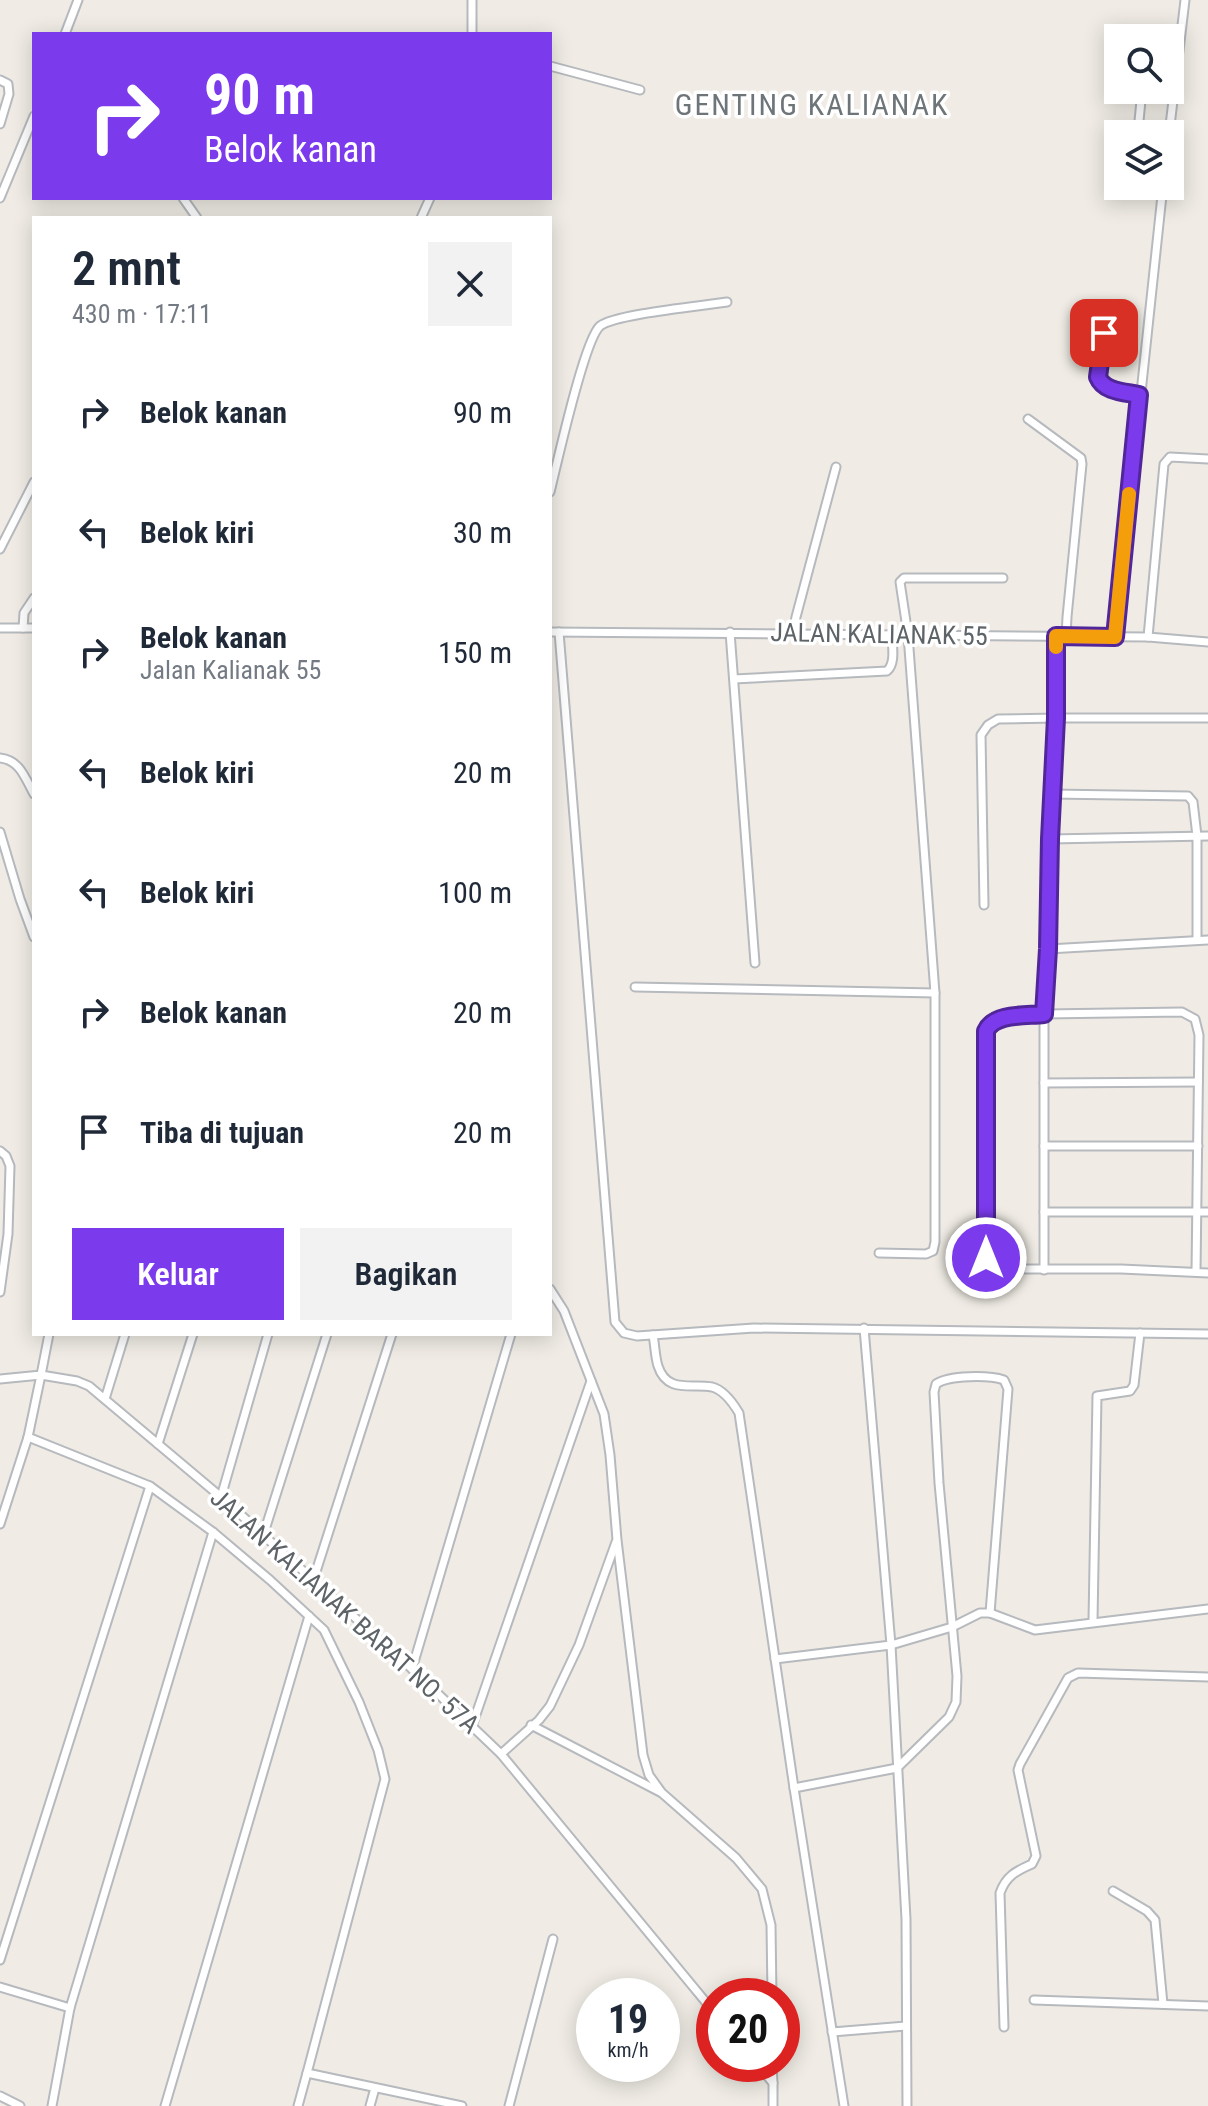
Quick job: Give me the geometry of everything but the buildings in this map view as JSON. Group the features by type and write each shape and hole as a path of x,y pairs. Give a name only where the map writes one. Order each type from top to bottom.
{"lane":[{"path":"66,32 78,0"},
{"path":"472,0 472,32"},
{"path":"1170,120 1185,0"},
{"path":"552,67 640,90"},
{"path":"0,80 8,84 9,94 0,124"},
{"path":"0,198 30,141"},
{"path":"1115,637 1161,200"},
{"path":"552,484 587,349 599,327 620,318 727,302"},
{"path":"1104,333 1098,377 1100,383 1106,388 1139,395"},
{"path":"1028,419 1081,458 1066,637"},
{"path":"1148,637 1164,464 1170,457 1208,459"},
{"path":"793,633 836,467"},
{"path":"0,549 32,486"},
{"path":"879,1253 926,1254 933,1251 935,1226 935,993 908,635 900,582 904,578 1003,578"},
{"path":"23,628 24,613 32,601"},
{"path":"0,628 32,628"},
{"path":"554,632 615,1322 624,1333 637,1336 754,1328 864,1328 1208,1334"},
{"name":"JALAN KALIANAK 55","path":"554,632 1148,637 1208,642"},
{"path":"730,632 755,963"},
{"path":"734,679 887,671 891,668 892,635"},
{"path":"1044,1270 1044,1014 1056,718 1056,636"},
{"path":"984,905 981,735 988,725 998,719 1208,718"},
{"path":"0,758 14,762 32,790"},
{"path":"1051,794 1188,796 1193,802 1197,836 1197,940"},
{"path":"0,832 32,932"},
{"path":"1050,839 1208,836"},
{"path":"1048,949 1208,940"},
{"path":"635,987 935,993"},
{"path":"1196,1272 1199,1035 1195,1019 1182,1012 1044,1014 996,1019 989,1024 986,1031 988,1266 996,1269 1208,1273"},
{"path":"1044,1083 1198,1082"},
{"path":"1044,1146 1198,1146"},
{"path":"0,1151 10,1166 8,1234 0,1292"},
{"path":"1044,1212 1208,1212"},
{"path":"552,1292 564,1311 604,1414 643,1755 649,1775 662,1793 736,1858 762,1889 771,1925 772,1978"},
{"path":"864,1328 891,1645 906,1919 907,2106"},
{"path":"1093,1621 1097,1396 1130,1391 1134,1385 1140,1333"},
{"path":"653,1335 658,1367 665,1379 683,1387 714,1387 731,1400 739,1413 844,2106"},
{"path":"0,1524 28,1437 49,1336"},
{"path":"105,1399 124,1336"},
{"path":"158,1444 192,1336"},
{"path":"221,1497 267,1336"},
{"path":"263,1536 326,1336"},
{"path":"313,1581 391,1336"},
{"path":"412,1669 510,1336"},
{"name":"JALAN KALIANAK BARAT NO. 57A","path":"0,1379 41,1375 89,1386 221,1497 412,1669 501,1754 696,1990"},
{"path":"794,1788 897,1768 949,1717 956,1702 957,1676 934,1392 936,1384 943,1379 994,1377 1004,1380 1008,1389 990,1613"},
{"path":"472,1726 591,1381"},
{"name":"JALAN KALIANAK BARAT NO. 57A","path":"28,1437 150,1486 213,1532 324,1630 359,1702 378,1750 385,1779 298,2106"},
{"path":"0,1960 150,1486"},
{"path":"52,2106 70,2008 213,1532"},
{"path":"501,1754 550,1706 579,1645 617,1540"},
{"path":"775,1659 891,1645 952,1627 980,1613 990,1613 1035,1630 1208,1609"},
{"path":"165,2106 309,1616"},
{"path":"1004,2027 1000,1893 1012,1873 1032,1864 1036,1856 1018,1770 1068,1678 1078,1673 1208,1677"},
{"path":"531,1725 662,1793"},
{"path":"1113,1891 1153,1914 1163,2004"},
{"path":"509,2106 553,1939"},
{"path":"0,1987 70,2008"},
{"path":"1034,2000 1208,2006"},
{"path":"832,2032 906,2026"},
{"path":"307,2073 460,2106"},
{"path":"773,2083 773,2106"},
{"path":"370,2106 375,2088"},
{"path":"0,2096 20,2106"}],"slow traffic":[{"path":"1056,647 1056,636 1115,637 1129,494"}],"district":[{"name":"GENTING KALIANAK","path":"812,104"}],"route":[{"path":"986,1258 986,1031 996,1019 1044,1014 1056,718 1056,636 1115,637 1139,395 1106,388 1100,383 1098,377 1104,333"}]}
